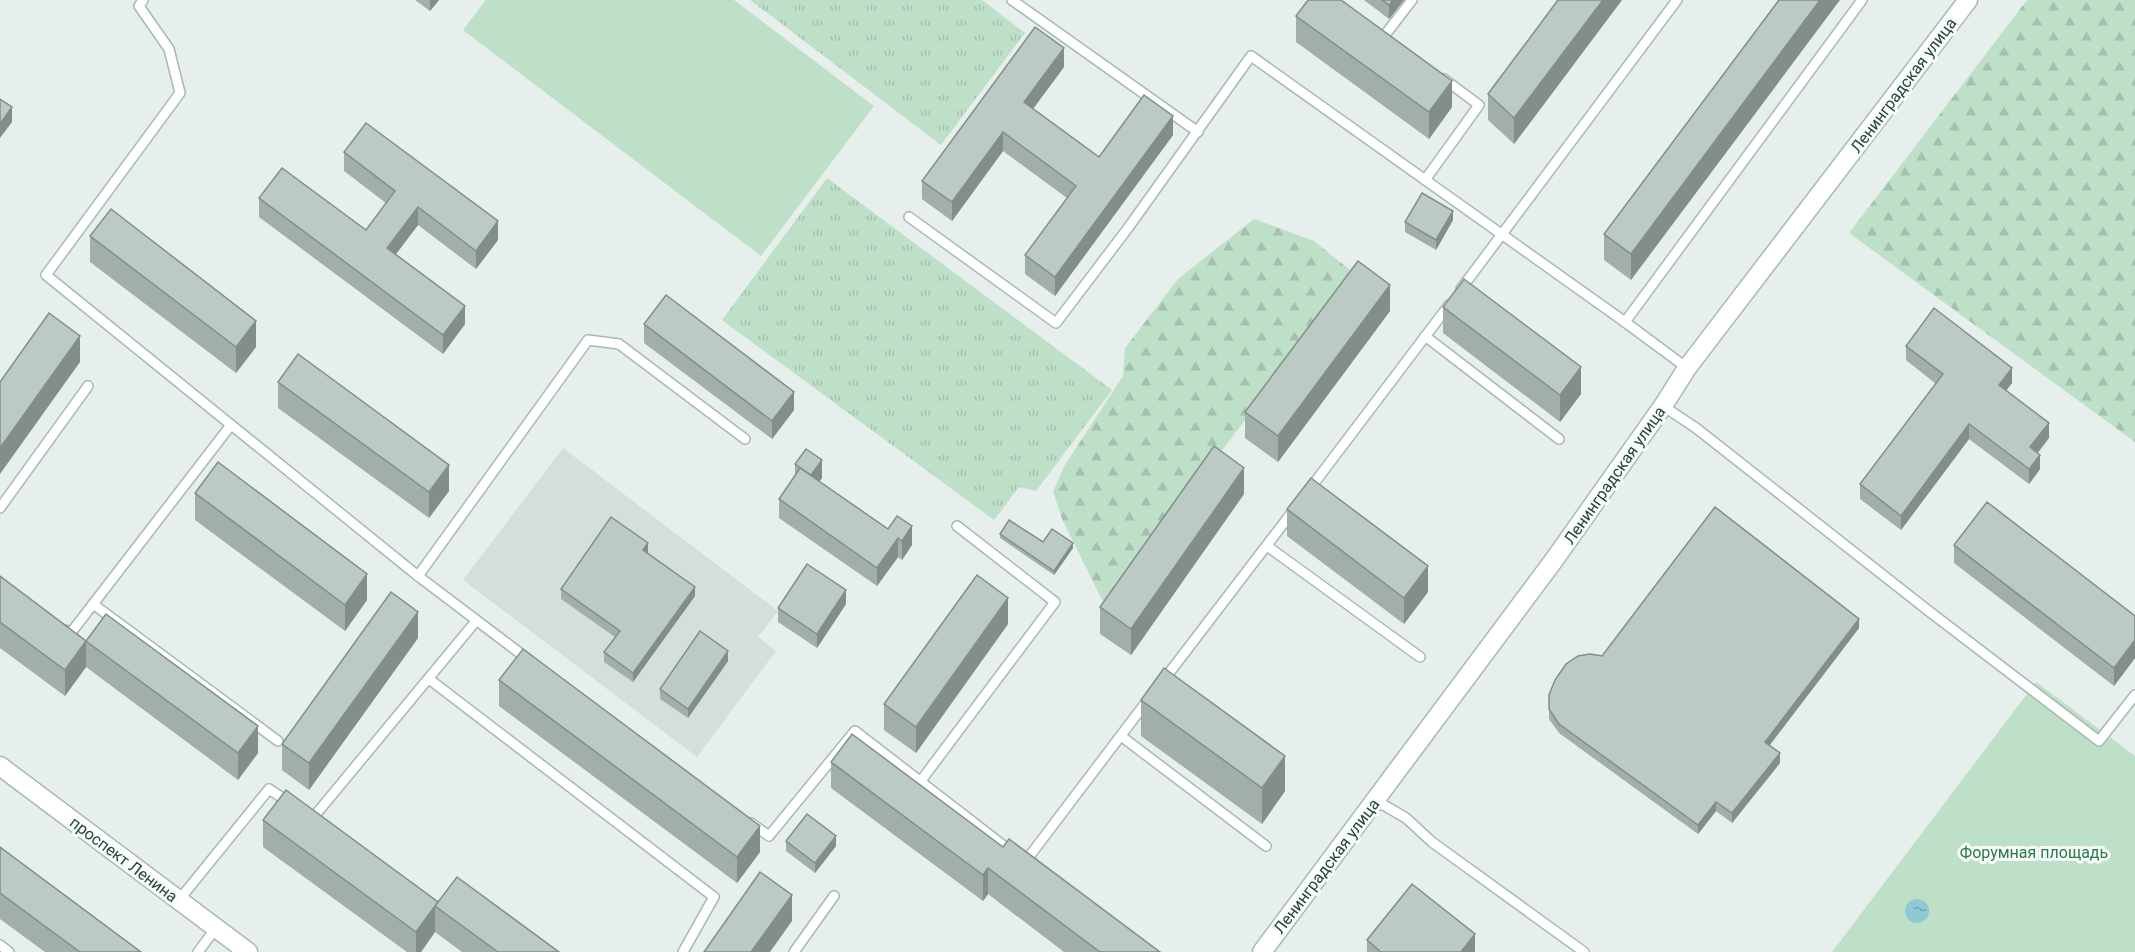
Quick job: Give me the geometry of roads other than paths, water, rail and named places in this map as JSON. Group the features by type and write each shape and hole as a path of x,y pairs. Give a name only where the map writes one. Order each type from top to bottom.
{"street":[{"name":"Ленинградская улица","path":"1262,952 1554,560 1688,368 1968,0"},
{"name":"проспект Ленина","path":"0,766 248,952"}],"lane":[{"path":"143,0 139,6 169,49 180,93 46,275 418,576 542,669"},
{"path":"1012,0 1197,132"},
{"path":"1385,35 1412,0"},
{"path":"1303,498 1503,235 1677,0"},
{"path":"1625,322 1862,0"},
{"path":"1375,28 1394,42"},
{"path":"909,217 1056,323 1128,228 1251,56 1688,368"},
{"path":"1425,180 1479,105 1432,70"},
{"path":"1425,336 1559,439"},
{"path":"418,576 588,340 619,344 745,439"},
{"path":"0,508 88,386"},
{"path":"1663,406 1696,428 2099,741 2135,695"},
{"path":"52,621 70,634 231,425"},
{"path":"1025,862 1296,507"},
{"path":"920,782 1055,602 957,526"},
{"path":"1267,546 1420,657"},
{"path":"93,604 278,741"},
{"path":"312,819 476,621"},
{"path":"429,679 714,897 683,952"},
{"path":"740,815 769,836 855,731 1034,869"},
{"path":"1121,736 1266,846"},
{"path":"179,900 269,789 295,807"},
{"path":"1375,800 1406,818 1432,842 1584,952"},
{"path":"304,813 322,826"},
{"path":"794,952 834,896"},
{"path":"198,952 216,928"},
{"path":"0,945 9,952"}],"water":[{"path":"1917,899 1922,900 1928,906 1928,916 1922,922 1917,923 1912,922 1906,916 1905,911 1906,906 1912,900"}],"park label":[{"name":"Форумная площадь","path":"2034,852"}]}
